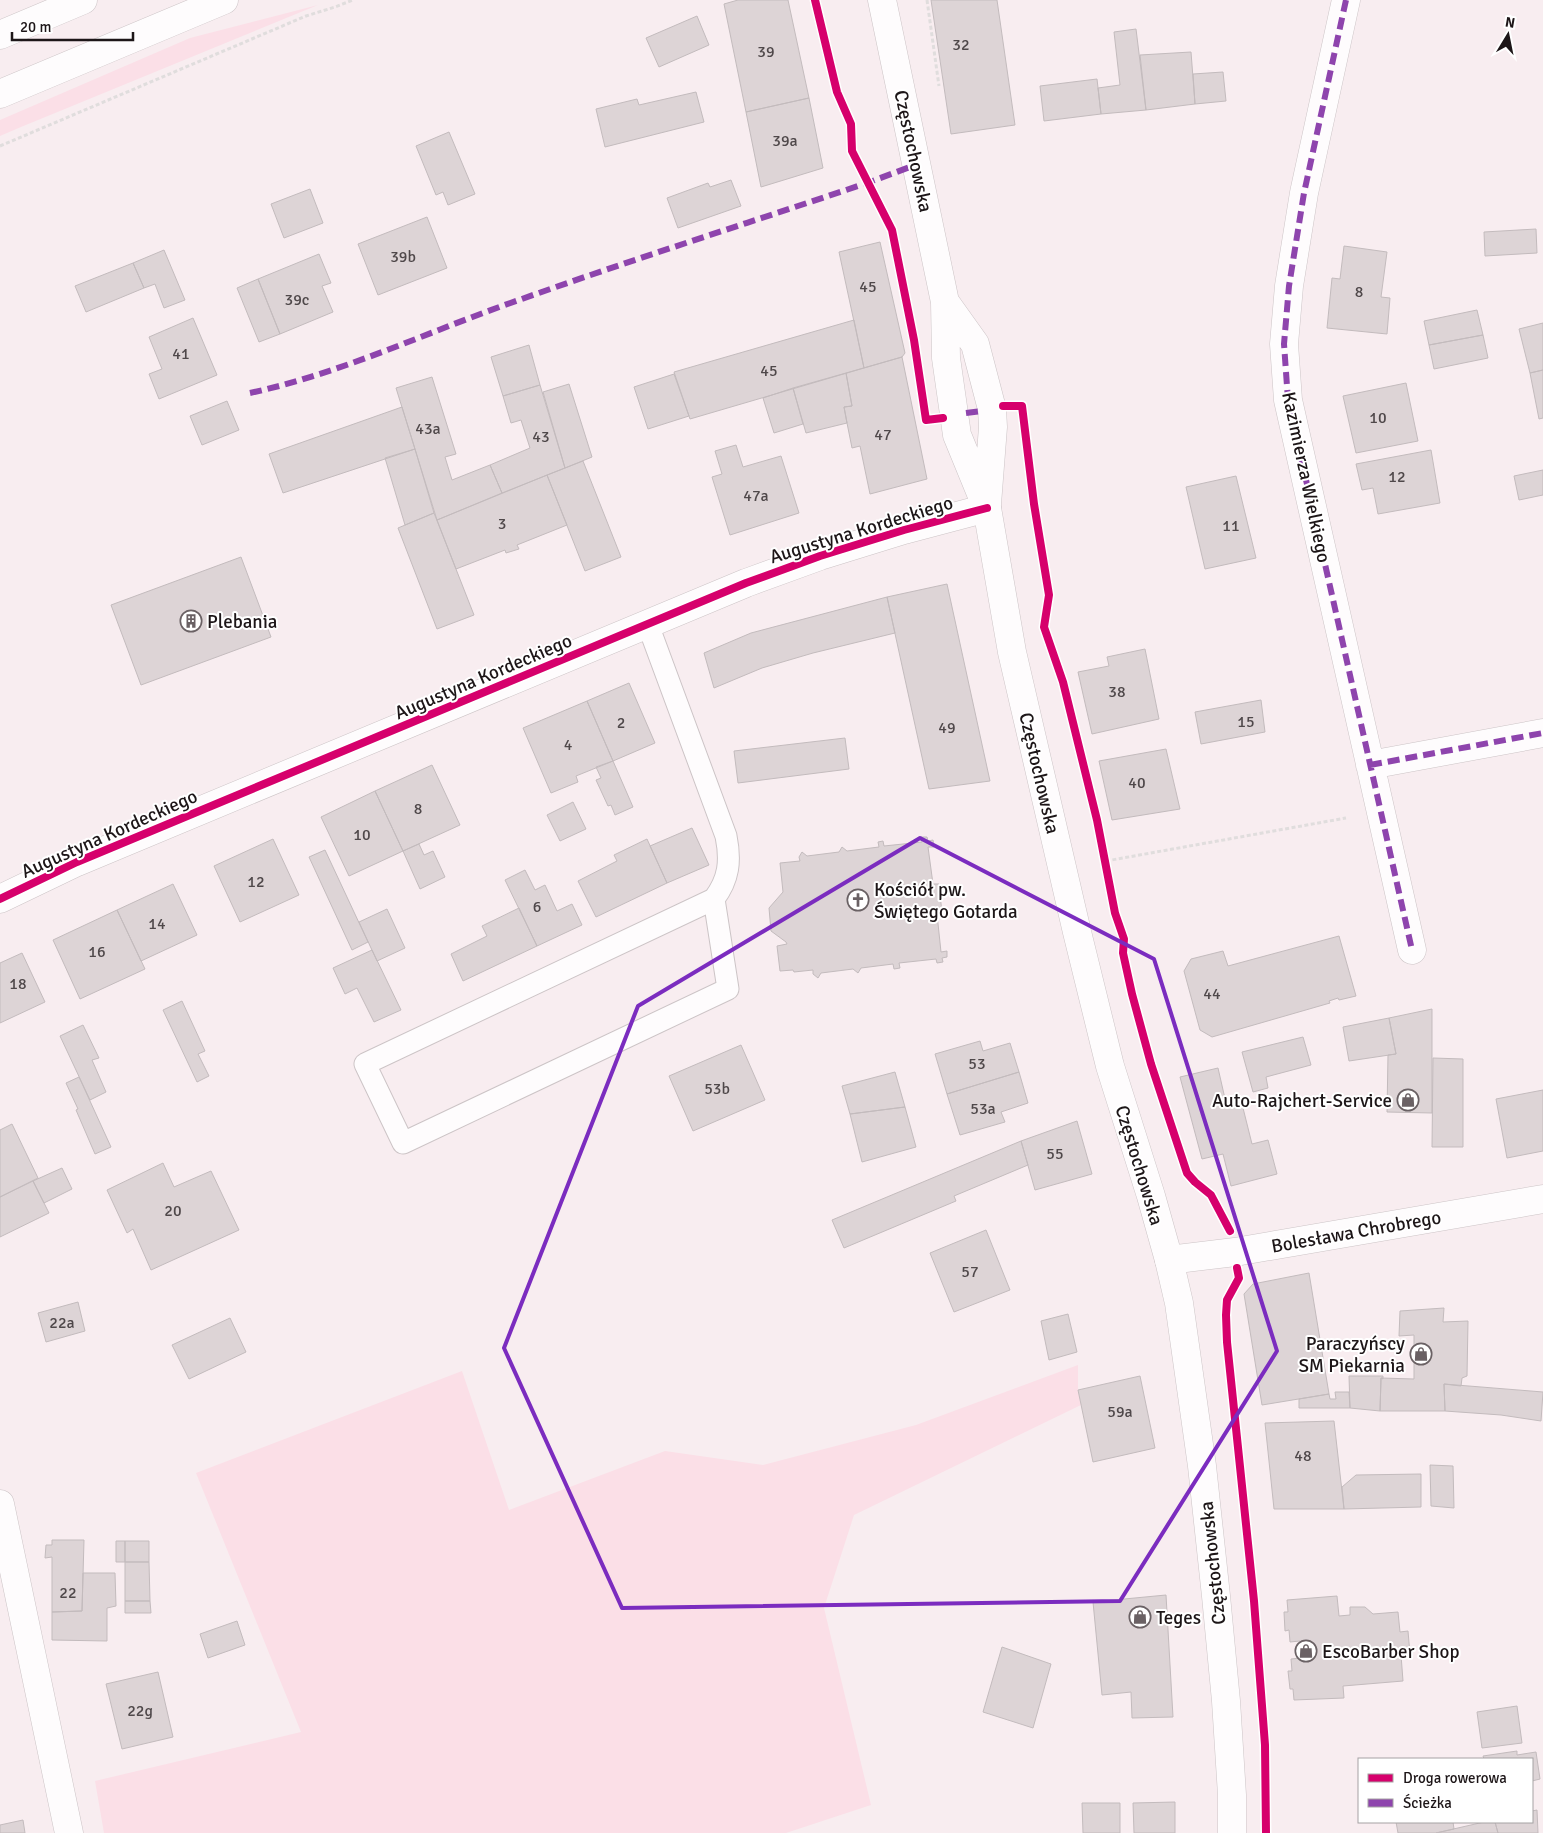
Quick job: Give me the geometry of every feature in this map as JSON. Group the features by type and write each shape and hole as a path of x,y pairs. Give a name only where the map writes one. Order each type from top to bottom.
{"street":[{"path":"0,35 83,0"},
{"path":"0,94 224,0"},
{"name":"Częstochowska","path":"882,0 945,302 946,358 957,435 987,508 1012,652 1085,967 1110,1066 1169,1260 1186,1350 1216,1596 1226,1701 1232,1795 1232,1833"},
{"name":"Kazimierza Wielkiego","path":"1346,0 1304,193 1289,286 1284,344 1288,400 1412,950"},
{"name":"Częstochowska","path":"945,302 975,344 992,409 994,427 987,508"},
{"name":"Augustyna Kordeckiego","path":"0,899 77,862 746,583 820,556 904,530 987,508"},
{"path":"1370,765 1543,734"},
{"name":"Bolesława Chrobrego","path":"1169,1260 1235,1252 1543,1199"},
{"path":"0,1504 69,1833"}],"lane":[{"path":"648,625 726,836 730,855 728,873 722,888 714,899 365,1064 403,1143 728,989 714,899"}],"path":[{"path":"0,146 306,16 353,0"},
{"path":"1106,861 1381,812"}],"highlighted area":[{"path":"920,838 1154,959 1277,1351 1120,1601 622,1608 504,1348 638,1006"}],"shaded area":[{"path":"318,5 0,136 0,120 190,38"},
{"path":"1078,1365 1078,1390 1081,1405 854,1515 824,1608 871,1805 786,1833 104,1833 95,1781 301,1732 196,1473 462,1371 509,1510 665,1451 763,1465 916,1425"}],"building":[{"path":"738,0 788,0 809,98 746,112 724,4"},
{"path":"931,0 997,0 1015,125 951,134"},
{"path":"697,16 709,45 659,67 646,38"},
{"path":"1136,29 1146,110 1101,114 1098,88 1120,85 1114,32"},
{"path":"1191,52 1195,104 1146,110 1140,55"},
{"path":"1223,72 1226,101 1195,104 1193,74"},
{"path":"1097,79 1101,114 1044,121 1040,86"},
{"path":"696,92 704,122 605,147 596,109 637,99 639,105"},
{"path":"809,98 823,168 761,187 746,112"},
{"path":"449,132 475,194 448,205 443,192 436,195 416,146"},
{"path":"731,180 741,206 678,228 667,198 708,183 710,187"},
{"path":"310,189 323,223 284,238 271,204"},
{"path":"427,217 447,268 378,295 358,244"},
{"path":"1536,229 1537,253 1485,256 1484,232"},
{"path":"880,242 905,353 902,357 864,368 839,252"},
{"path":"1344,246 1387,252 1381,297 1390,298 1387,334 1327,328 1332,278 1340,279"},
{"path":"164,250 185,300 164,308 155,284 144,288 133,263"},
{"path":"319,254 331,283 322,286 333,312 280,334 258,279"},
{"path":"133,263 144,288 86,312 75,286"},
{"path":"258,279 280,334 259,342 237,288"},
{"path":"1477,310 1483,335 1429,345 1424,321"},
{"path":"193,318 217,375 159,399 149,374 162,369 149,337"},
{"path":"854,320 864,368 690,419 674,372"},
{"path":"1543,323 1543,370 1530,373 1519,329"},
{"path":"1483,335 1488,358 1434,369 1429,345"},
{"path":"529,345 540,385 503,396 491,357"},
{"path":"902,357 927,479 870,494 860,446 852,448 847,423 844,407 852,406 846,373"},
{"path":"1543,370 1543,418 1539,419 1530,373"},
{"path":"846,373 852,406 844,407 847,423 806,433 793,388"},
{"path":"674,374 689,416 648,429 634,387"},
{"path":"432,377 456,454 445,457 452,480 490,465 502,493 437,520 396,388"},
{"path":"1406,383 1418,441 1356,453 1343,396"},
{"path":"569,384 592,457 565,468 543,392"},
{"path":"540,385 565,468 502,493 490,465 530,448 521,420 511,423 503,396"},
{"path":"793,388 803,424 774,433 763,398"},
{"path":"227,401 239,430 202,445 190,416"},
{"path":"402,407 415,449 283,493 269,454"},
{"path":"736,445 743,467 781,456 799,513 730,535 712,477 722,474 715,451"},
{"path":"415,449 434,513 405,525 385,458"},
{"path":"1431,450 1440,503 1378,514 1373,488 1362,490 1356,464"},
{"path":"583,461 621,557 585,571 547,475"},
{"path":"1543,470 1543,495 1519,500 1514,476"},
{"path":"547,475 567,525 517,545 519,549 506,553 505,550 456,569 437,520"},
{"path":"1236,476 1256,558 1205,569 1186,487"},
{"path":"434,513 474,615 437,629 398,528"},
{"name":"Plebania","path":"241,557 271,637 141,685 111,605"},
{"path":"947,584 990,781 929,789 887,597"},
{"path":"887,597 895,633 813,653 762,668 714,688 704,653 751,633"},
{"path":"1145,649 1159,719 1092,734 1078,672 1109,666 1107,657"},
{"path":"629,683 655,743 613,761 587,701"},
{"path":"1261,700 1265,732 1201,744 1195,712"},
{"path":"587,701 613,761 576,776 578,782 551,793 523,728"},
{"path":"845,738 849,769 738,783 734,751"},
{"path":"1166,749 1180,809 1112,820 1099,761"},
{"path":"613,761 633,807 615,815 611,805 608,806 596,780 601,778 596,767"},
{"path":"432,765 460,825 403,851 375,791"},
{"path":"375,791 403,851 349,876 321,817"},
{"path":"573,802 586,829 560,841 547,815"},
{"path":"692,828 709,865 667,883 650,846"},
{"name":"Kościół pw. Świętego Gotarda","path":"921,837 927,837 928,841 933,840 934,847 928,847 933,884 939,884 942,913 937,914 941,952 947,951 947,957 942,958 943,962 937,963 936,959 899,963 900,968 894,969 893,964 861,968 858,973 853,969 821,973 818,978 813,974 813,970 780,971 777,946 787,944 771,931 769,908 783,892 780,863 800,861 799,857 802,852 807,856 839,852 842,847 847,851 879,847 878,842 883,841 884,846 922,842"},
{"path":"273,839 299,895 240,922 214,866"},
{"path":"647,839 667,883 596,917 578,881 617,861 614,855"},
{"path":"419,844 424,855 433,851 445,877 420,889 403,851"},
{"path":"325,850 368,942 352,950 309,857"},
{"path":"525,870 535,890 545,885 557,911 572,904 582,925 537,946 505,880"},
{"path":"173,884 197,935 141,961 117,910"},
{"path":"519,908 537,946 463,981 451,954 487,936 482,926"},
{"path":"387,909 405,948 377,961 359,922"},
{"path":"117,910 145,969 80,999 53,940"},
{"path":"1339,936 1356,996 1339,1000 1338,998 1329,1001 1330,1003 1212,1037 1200,1030 1184,971 1191,959 1223,951 1228,966"},
{"path":"372,950 401,1010 374,1022 357,988 345,994 333,968"},
{"path":"22,953 45,1002 0,1023 0,963"},
{"path":"182,1001 205,1051 198,1054 209,1076 197,1082 163,1010"},
{"path":"1432,1009 1432,1113 1387,1112 1388,1055 1396,1054 1389,1018"},
{"path":"1389,1018 1396,1054 1349,1061 1343,1027"},
{"path":"83,1025 99,1058 92,1060 106,1092 90,1100 60,1036"},
{"path":"1303,1037 1311,1065 1266,1077 1268,1088 1253,1092 1242,1052"},
{"path":"980,1041 983,1051 1010,1043 1019,1072 947,1094 935,1054"},
{"path":"741,1045 765,1100 693,1131 669,1076"},
{"path":"1433,1058 1463,1059 1463,1147 1432,1147"},
{"path":"1218,1068 1226,1103 1241,1100 1252,1144 1268,1140 1277,1174 1231,1186 1223,1154 1202,1159 1180,1077"},
{"path":"895,1072 905,1107 850,1114 842,1086"},
{"path":"1019,1072 1028,1103 1001,1112 1005,1122 960,1135 947,1094"},
{"path":"79,1077 111,1147 95,1154 66,1083"},
{"path":"1543,1090 1543,1151 1507,1158 1496,1099"},
{"path":"905,1107 916,1147 862,1162 850,1114"},
{"path":"1077,1121 1092,1174 1035,1190 1021,1141"},
{"path":"12,1124 38,1178 0,1197 0,1130"},
{"path":"1021,1141 1028,1165 954,1196 956,1201 844,1248 832,1220"},
{"path":"163,1163 174,1187 211,1171 239,1230 151,1270 133,1229 127,1233 107,1190"},
{"path":"62,1168 72,1189 44,1203 33,1181"},
{"path":"33,1181 49,1213 0,1237 0,1197"},
{"path":"986,1230 1010,1290 954,1312 930,1253"},
{"path":"1309,1273 1329,1394 1262,1405 1244,1294 1253,1284"},
{"path":"78,1302 85,1331 46,1342 38,1313"},
{"path":"1444,1308 1443,1322 1468,1321 1467,1376 1462,1378 1461,1386 1444,1384 1445,1411 1380,1411 1381,1378 1414,1379 1414,1335 1399,1336 1400,1311"},
{"path":"1068,1314 1077,1352 1049,1360 1041,1321"},
{"path":"230,1318 246,1352 189,1379 172,1345"},
{"path":"1140,1376 1155,1448 1093,1462 1078,1390"},
{"path":"1349,1376 1383,1376 1383,1379 1381,1378 1380,1411 1350,1408"},
{"path":"1444,1384 1543,1392 1541,1421 1501,1415 1445,1411"},
{"path":"1335,1392 1349,1392 1350,1408 1299,1408 1299,1399 1329,1394 1330,1399 1336,1399"},
{"path":"1334,1421 1344,1509 1274,1509 1265,1423"},
{"path":"1430,1465 1453,1466 1454,1508 1431,1506"},
{"path":"1421,1474 1421,1507 1344,1509 1342,1487 1356,1475"},
{"path":"52,1540 84,1540 82,1611 52,1612 52,1557 45,1558 46,1545 52,1545"},
{"path":"116,1541 125,1541 125,1562 116,1562"},
{"path":"125,1541 149,1541 149,1562 125,1562"},
{"path":"125,1562 149,1562 150,1601 125,1601"},
{"path":"83,1573 115,1573 116,1606 107,1608 107,1641 52,1640 52,1612 82,1611"},
{"path":"1166,1595 1173,1717 1132,1718 1131,1692 1102,1695 1093,1602"},
{"path":"1337,1596 1339,1616 1350,1615 1350,1607 1365,1607 1373,1614 1398,1612 1400,1632 1408,1631 1410,1654 1401,1655 1403,1681 1343,1686 1344,1698 1294,1700 1293,1689 1290,1689 1288,1671 1292,1671 1291,1659 1301,1658 1302,1650 1300,1641 1290,1642 1289,1630 1285,1631 1284,1612 1288,1612 1287,1600"},
{"path":"125,1601 150,1601 151,1613 125,1613"},
{"path":"237,1621 245,1645 208,1658 200,1634"},
{"path":"1002,1647 1051,1664 1033,1728 983,1712"},
{"path":"158,1672 173,1737 122,1749 106,1684"},
{"path":"1517,1706 1522,1743 1482,1748 1477,1712"},
{"path":"1517,1751 1517,1755 1536,1752 1540,1779 1533,1781 1533,1758 1484,1758 1483,1756"},
{"path":"1175,1802 1175,1833 1134,1833 1133,1803"},
{"path":"1082,1803 1120,1803 1120,1833 1083,1833"},
{"path":"1537,1810 1538,1833 1498,1833 1495,1823 1533,1823 1533,1811"},
{"path":"23,1820 25,1833 0,1833 0,1825"},
{"path":"1396,1823 1453,1823 1454,1829 1436,1833 1398,1833"},
{"path":"1480,1823 1495,1823 1498,1833 1436,1833"}],"marked path":[{"path":"1346,0 1304,193 1289,286 1284,344 1288,400 1412,950"},
{"path":"250,393 285,385 352,363 485,312 918,164"},
{"path":"966,413 982,411"},
{"path":"1370,765 1543,733"}],"cycle path":[{"path":"815,0 837,92 851,124 852,151 892,230 914,340 926,420 943,418"},
{"path":"1003,406 1022,406 1034,504 1049,595 1044,627 1063,682 1097,820 1115,913 1124,939 1123,953 1132,994 1151,1064 1187,1173 1211,1195 1230,1231"},
{"path":"0,899 77,862 746,583 820,556 904,530 987,508"},
{"path":"1237,1268 1239,1278 1227,1300 1227,1342 1254,1601 1265,1745 1266,1833"}],"place":[{"name":"Plebania","path":"191,621"},
{"name":"Kościół pw. Świętego Gotarda","path":"858,900"},
{"name":"Auto-Rajchert-Service","path":"1408,1100"},
{"name":"Paraczyńscy SM Piekarnia","path":"1421,1354"},
{"name":"Teges","path":"1140,1617"},
{"name":"EscoBarber Shop","path":"1306,1651"}]}
